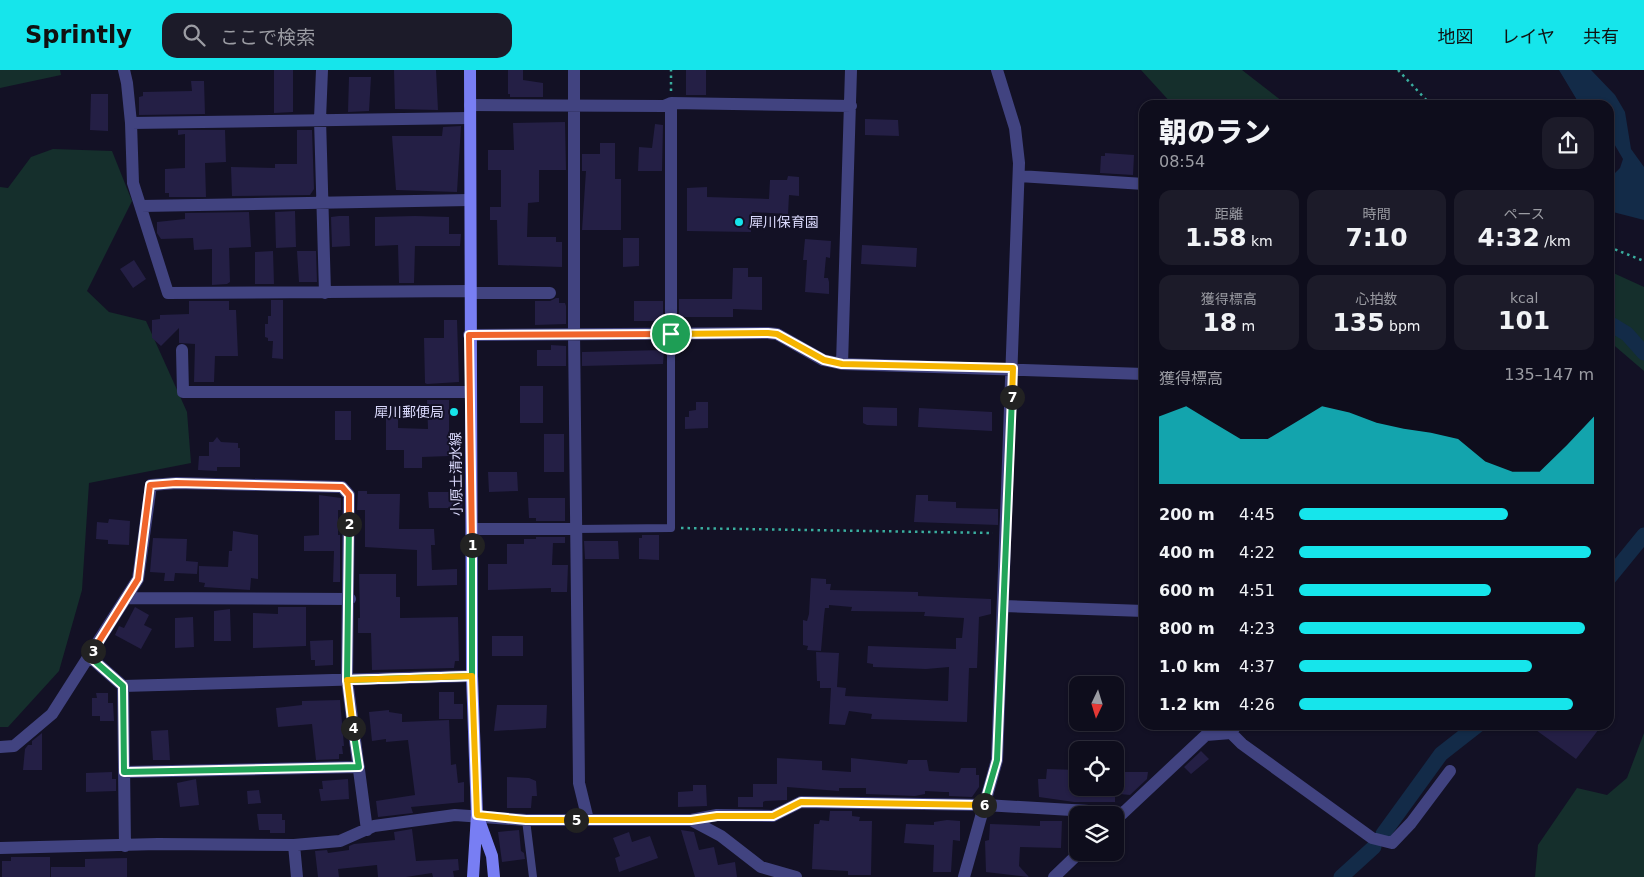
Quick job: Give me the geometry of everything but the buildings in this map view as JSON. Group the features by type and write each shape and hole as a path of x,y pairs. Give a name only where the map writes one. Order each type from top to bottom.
{"main road":[{"name":"小原土清水線","path":"470,70 469,335 472,676 477,815 473,877"},
{"path":"477,815 492,856 494,877"}],"street":[{"path":"124,70 131,123 133,183 168,293 550,293"},
{"path":"322,70 320,119 325,293"},
{"path":"574,70 575,529 579,783 588,820"},
{"path":"842,364 851,70"},
{"path":"964,877 997,760 1007,533 1018,176 1015,128 997,70"},
{"path":"470,105 664,106 671,103 851,106"},
{"path":"671,103 671,334"},
{"path":"131,123 469,118"},
{"path":"1018,176 1139,184"},
{"path":"141,206 469,200"},
{"path":"469,335 768,333 777,334 824,360 842,364 1013,368 1139,374"},
{"path":"182,350 184,392 470,392"},
{"path":"0,747 14,746 52,714 138,579 150,485 176,483 342,487 349,495 350,599 347,680 367,830"},
{"path":"472,529 575,529"},
{"path":"127,598 350,599"},
{"path":"1004,606 1139,611"},
{"path":"90,657 123,686 472,676"},
{"path":"123,686 125,846"},
{"path":"1124,811 1206,735 1229,730"},
{"path":"1235,730 1242,744 1372,838 1392,843 1411,823 1450,771"},
{"path":"124,772 359,767"},
{"path":"0,848 294,845 340,841 374,826 437,818 477,815 526,820 691,820 717,816 773,816 801,802 985,805 1069,812"},
{"path":"691,820 721,836 760,872 796,877"},
{"path":"294,845 297,877"},
{"path":"1054,877 1071,861"}],"lane":[{"path":"575,529 671,528 671,334"},
{"path":"526,820 533,877"}],"path":[{"path":"671,70 671,103"},
{"path":"1398,70 1426,100"},
{"path":"1614,249 1644,261"},
{"path":"671,528 1007,533"}],"green space":[{"path":"0,70 60,70 61,75 0,88"},
{"path":"1141,70 1242,70 1281,100 1168,100"},
{"path":"53,149 112,151 132,201 87,291 109,312 146,321 187,412 191,463 89,483 82,590 59,671 8,727 0,727 0,187 8,188 31,157"},
{"path":"1614,273 1644,287 1644,371 1614,345"},
{"path":"1644,733 1644,877 1535,877 1538,845 1577,788 1607,795 1627,778"}],"water":[{"path":"1559,70 1591,70 1615,95 1625,112 1631,149 1644,167 1644,220 1614,212 1614,174 1620,168 1623,159 1614,144 1614,100 1577,100"}],"waterway":[{"path":"1614,326 1627,334 1644,353"},
{"path":"1614,572 1644,535"},
{"path":"1383,834 1441,754 1472,730"},
{"path":"1341,877 1374,847"}],"place":[{"name":"犀川保育園","path":"739,222"},
{"name":"犀川郵便局","path":"454,412"}],"route":[{"path":"671,334 469,335 472,676 347,680 350,599 349,495 342,487 176,483 150,485 145,538 138,579 90,657 123,686 124,772 359,767 347,680 462,676 472,676 477,815 526,820 691,820 717,816 773,816 801,802 985,805 997,760 1013,368 842,364 824,360 777,334 671,334"}]}
